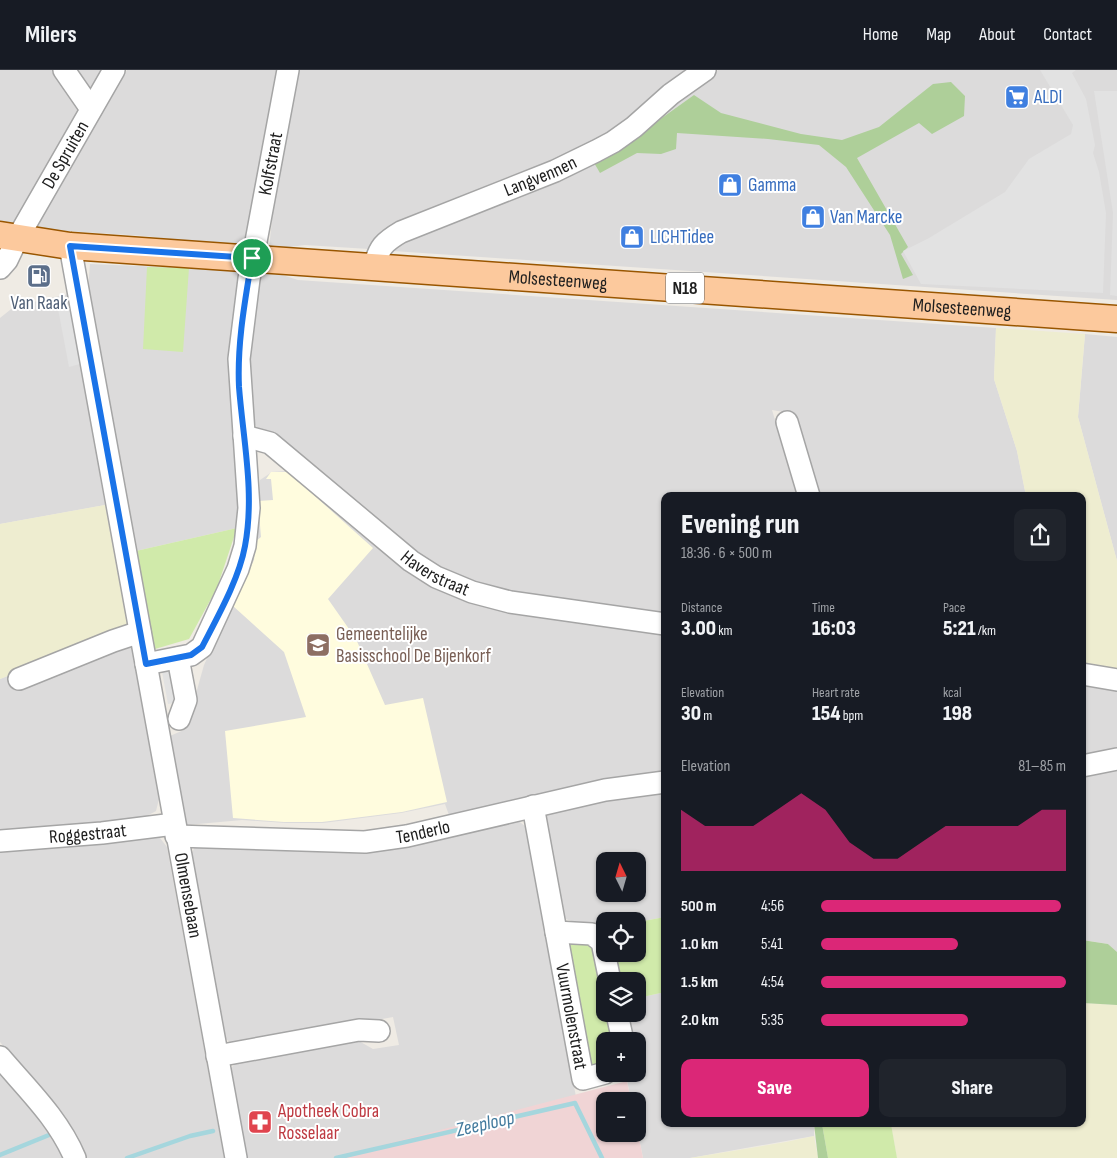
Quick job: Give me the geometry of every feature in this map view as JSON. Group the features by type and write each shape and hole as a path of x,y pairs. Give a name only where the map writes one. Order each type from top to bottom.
{"main road":[{"name":"Molsesteenweg","path":"9,237 70,246 1117,319"}],"street":[{"path":"64,70 91,109"},
{"name":"De Spruiten","path":"0,268 7,260 9,237 114,70"},
{"name":"Kolfstraat","path":"146,664 191,655 202,647 238,569 245,546 249,508 238,359 252,258 288,70"},
{"name":"Langvennen","path":"374,267 377,254 383,245 401,232 555,171 613,142 634,127 671,94 705,70"},
{"name":"Olmensebaan","path":"70,246 236,1158"},
{"path":"786,422 808,492"},
{"name":"Haverstraat","path":"244,436 270,443 411,561 436,577 472,592 510,602 661,623"},
{"path":"19,679 140,632"},
{"path":"178,658 186,700 179,718"},
{"path":"1086,675 1117,680"},
{"path":"1086,765 1117,759"},
{"name":"Tenderlo","path":"175,830 365,842 407,836 605,790 661,783"},
{"name":"Vuurmolenstraat","path":"532,806 584,1079 596,1076"},
{"name":"Roggestraat","path":"0,841 102,833 175,830"},
{"path":"556,932 592,934 602,942 608,972"},
{"path":"217,1056 358,1030 379,1031"},
{"path":"0,1057 57,1124 75,1158"}],"shaded area":[{"path":"0,70 58,70 80,107 13,223 0,221"},
{"path":"70,70 105,70 91,96"},
{"path":"127,70 280,70 250,245 195,242 34,227"},
{"path":"298,70 690,70 619,131 369,249 305,245 269,248 274,201"},
{"path":"718,70 1117,70 1117,300 393,251 403,238 628,142"},
{"path":"1040,70 1076,70 1072,73 1086,99 1095,145 1093,153 1099,172 1106,213 1103,293 921,284 903,251 929,238 1005,192 1029,159 1071,134 1073,125"},
{"path":"1094,91 1117,91 1117,296 1110,295 1113,213"},
{"path":"90,264 233,270 239,273 241,281 240,512 237,528 136,551 88,291"},
{"path":"263,271 298,280 996,328 994,379 1017,451 1025,492 820,492 795,414 772,410 797,492 661,492 661,616 522,599 441,570 409,551 275,437 258,429 252,420 247,366 256,279"},
{"path":"69,294 105,505 0,524 0,318 15,306"},
{"path":"69,296 80,364 69,367 56,298"},
{"path":"1085,334 1117,337 1117,561 1078,417"},
{"path":"288,471 417,575 661,631 661,775 450,818 445,804 401,813 323,823 242,820 187,825 170,736 186,729 204,665 247,571 258,532 260,480 272,472"},
{"name":"Gemeentelijke Basisschool De Bijenkorf","path":"271,472 288,472 373,548 328,599 356,639 385,705 423,698 447,802 402,812 322,822 284,822 233,818 225,731 306,717 284,652 233,606 254,560 256,541 261,537 258,501 273,500 271,479 266,479"},
{"path":"128,629 159,799 156,811 143,818 45,830 0,833 0,679"},
{"path":"174,670 180,702 168,704 162,672"},
{"path":"1086,685 1117,690 1117,750 1086,755"},
{"path":"1117,767 1117,952 1108,944 1086,940 1086,772"},
{"path":"661,792 661,918 646,921 646,912 596,912 596,930 563,918 545,817 551,809"},
{"path":"515,818 526,827 576,1097 357,1158 247,1158 231,1068 236,1063 357,1040 373,1049 399,1045 393,1017 248,1044 232,1044 226,1039 192,853 195,846 250,844"},
{"path":"160,838 167,847 224,1158 82,1158 62,1118 0,1042 0,850"},
{"path":"661,993 661,1127 814,1127 814,1136 690,1158 643,1158 640,1142 646,1142 646,1092 629,1092 627,1082 646,1082 646,1032 626,1032 624,1022 646,1022 646,996"},
{"path":"0,1072 50,1132 66,1158 0,1158"},
{"path":"627,1082 629,1092 596,1092 596,1142 640,1142 643,1158 333,1158"}],"green space":[{"path":"951,82 965,96 964,116 932,134 919,123 857,158 908,247 901,254 913,275 903,279 890,235 846,167 819,145 768,139 677,133 676,149 661,154 637,153 600,173 593,161 627,143 694,95 721,113 801,134 842,140 879,127 933,84"},
{"path":"147,267 189,268 183,352 143,349"},
{"path":"996,328 1085,334 1078,417 1117,561 1117,675 1086,670 1086,492 1025,492 1017,451 994,379"},
{"path":"105,505 128,629 0,679 0,524"},
{"path":"237,528 217,588 189,639 155,649 136,551"},
{"path":"661,918 661,993 646,996 646,972 615,972 613,962 646,962 646,921"},
{"path":"570,941 594,944 596,962 599,962 602,972 596,972 596,1022 612,1022 614,1032 596,1032 596,1067 592,1067 586,1059 566,945"},
{"path":"1086,941 1108,944 1117,952 1117,1005 1086,1003"},
{"path":"1086,1003 1117,1005 1117,1158 897,1158 892,1127 1086,1127"},
{"path":"814,1127 823,1127 828,1158 818,1158"},
{"path":"823,1127 892,1127 897,1158 828,1158"},
{"path":"814,1136 818,1158 690,1158 786,1142"}],"waterway":[{"name":"Zeeploop","path":"336,1158 575,1103 602,1158"},
{"name":"Zeeploop","path":"127,1158 190,1136 213,1131"},
{"name":"Zeeploop","path":"0,1155 49,1135"}],"place":[{"name":"ALDI","path":"1017,97"},
{"name":"Gamma","path":"730,185"},
{"name":"Van Marcke","path":"813,217"},
{"name":"LICHTidee","path":"632,237"},
{"name":"Van Raak","path":"39,276"},
{"name":"Gemeentelijke Basisschool De Bijenkorf","path":"318,645"},
{"name":"Apotheek Cobra Rosselaar","path":"260,1122"}],"route":[{"path":"70,246 252,258 238,359 248,473 249,508 245,546 238,569 202,647 191,655 146,664 70,246"}]}
